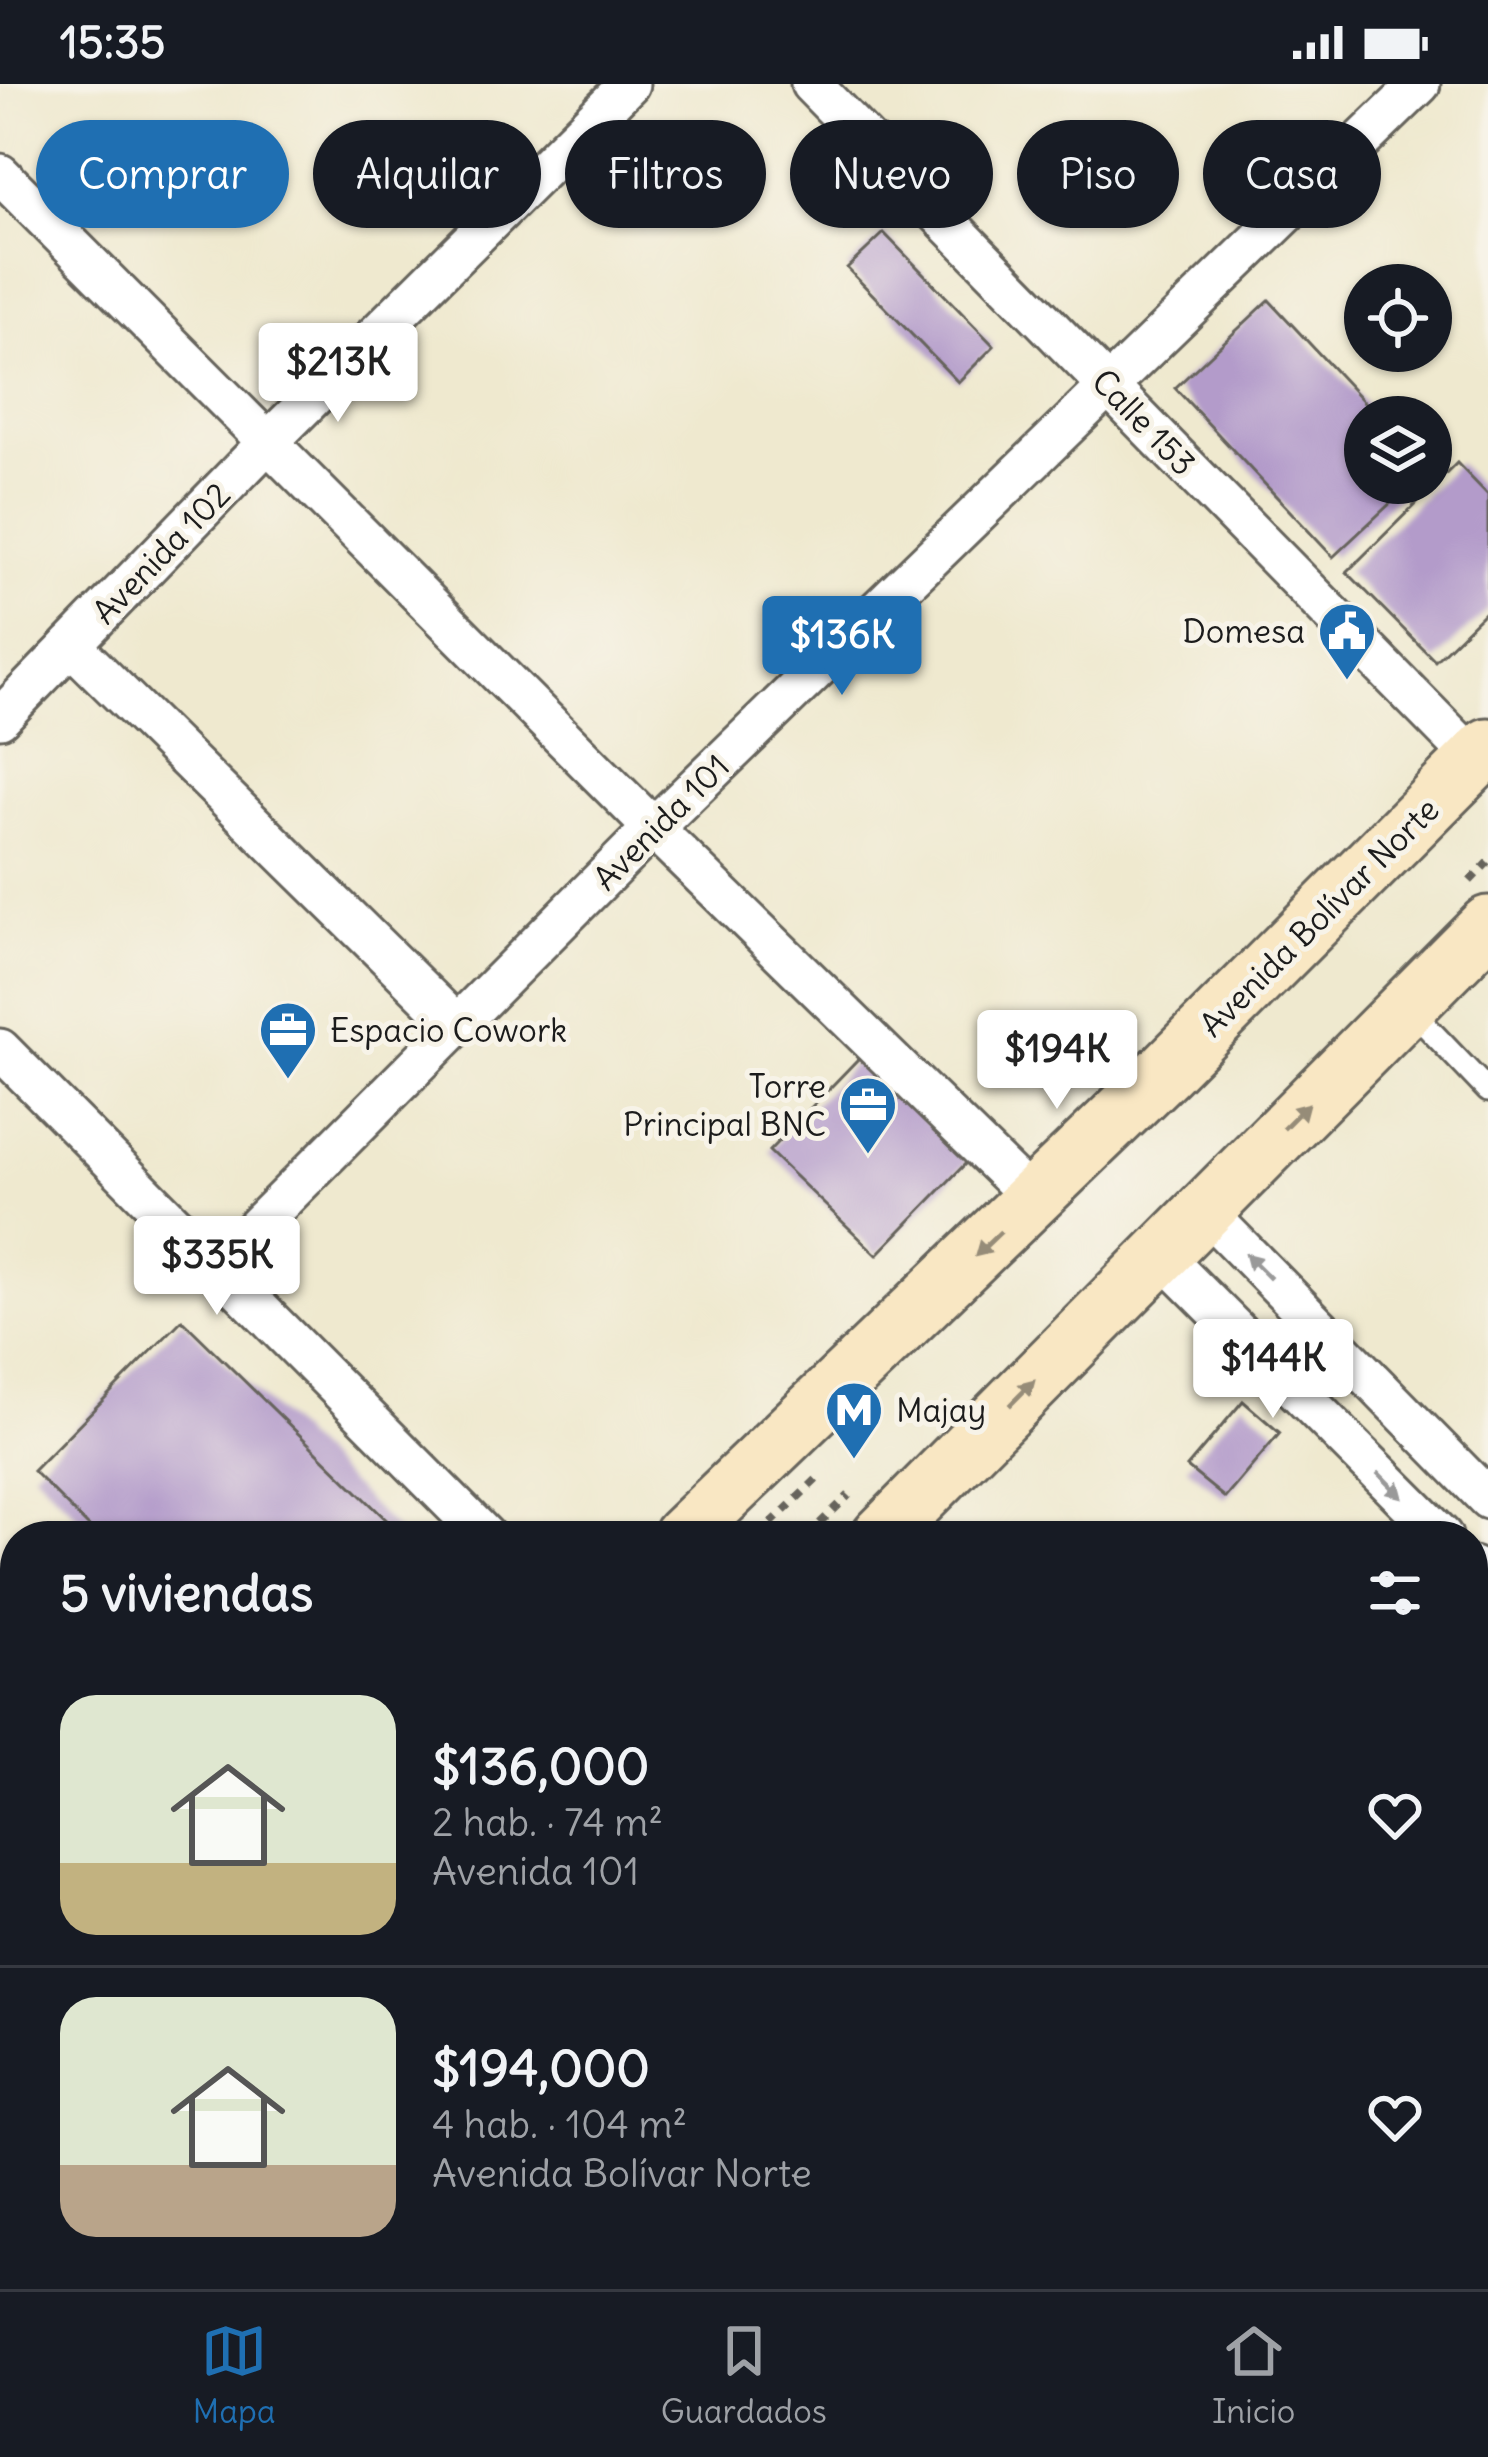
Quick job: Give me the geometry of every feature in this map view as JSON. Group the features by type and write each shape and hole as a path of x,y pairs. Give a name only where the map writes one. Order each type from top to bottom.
{"main road":[{"name":"Avenida Bolívar Norte","path":"698,1521 1034,1200 1482,753"},
{"path":"896,1521 1488,925"}],"street":[{"name":"Avenida 102","path":"0,718 269,441 629,84"},
{"name":"Calle 153","path":"811,84 1109,387 1482,753"},
{"name":"Avenida 101","path":"218,1265 653,828 1420,84"},
{"path":"0,174 653,828 1034,1200"},
{"path":"71,645 458,1026"},
{"path":"0,1048 470,1521"},
{"path":"1203,1209 1488,1498"},
{"path":"1159,1253 1427,1521"}],"lane":[{"path":"1407,1006 1488,1091"}],"building":[{"path":"884,233 994,346 958,382 847,268"},
{"path":"1269,300 1358,396 1344,396 1344,504 1390,504 1333,557 1175,388"},
{"path":"1457,463 1488,495 1488,609 1435,661 1347,572 1416,504 1452,504 1452,468"},
{"name":"Torre Principal BNC","path":"860,1057 967,1162 877,1255 769,1151"},
{"path":"182,1320 388,1521 83,1521 33,1471"},
{"path":"1243,1401 1280,1433 1225,1498 1187,1467"}],"place":[{"name":"Domesa","path":"1347,682"},
{"name":"Espacio Cowork","path":"288,1081"},
{"name":"Torre Principal BNC","path":"868,1156"},
{"name":"Majay","path":"854,1461"}]}
